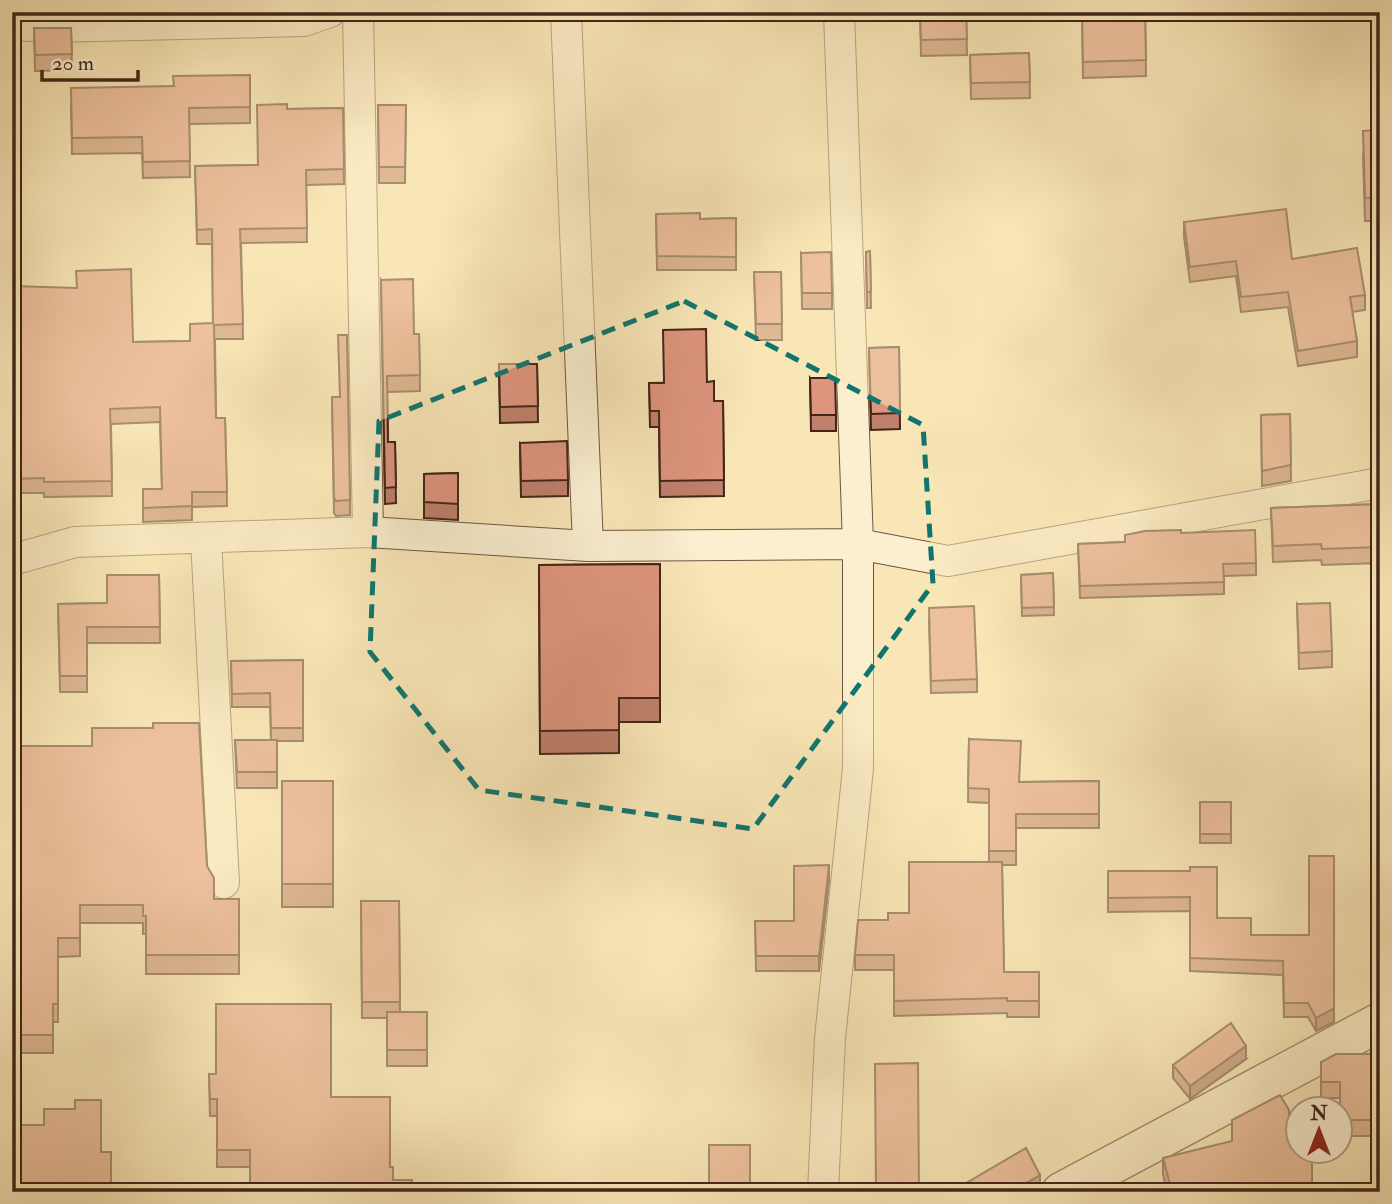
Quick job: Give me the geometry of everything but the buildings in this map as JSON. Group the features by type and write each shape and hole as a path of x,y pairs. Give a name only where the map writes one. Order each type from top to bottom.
{"main road":[{"path":"1061,1192 1380,1022"}],"street":[{"path":"12,25 52,27 304,21 330,12"},
{"path":"358,12 368,532"},
{"path":"566,12 588,545"},
{"path":"823,1192 830,1038 858,768 858,544 839,12"},
{"path":"12,560 75,542 368,532 588,545 858,544 948,561 1380,483"},
{"path":"206,539 224,883"}],"highlighted area":[{"path":"684,301 923,425 933,584 753,829 479,790 370,652 379,421"}]}
